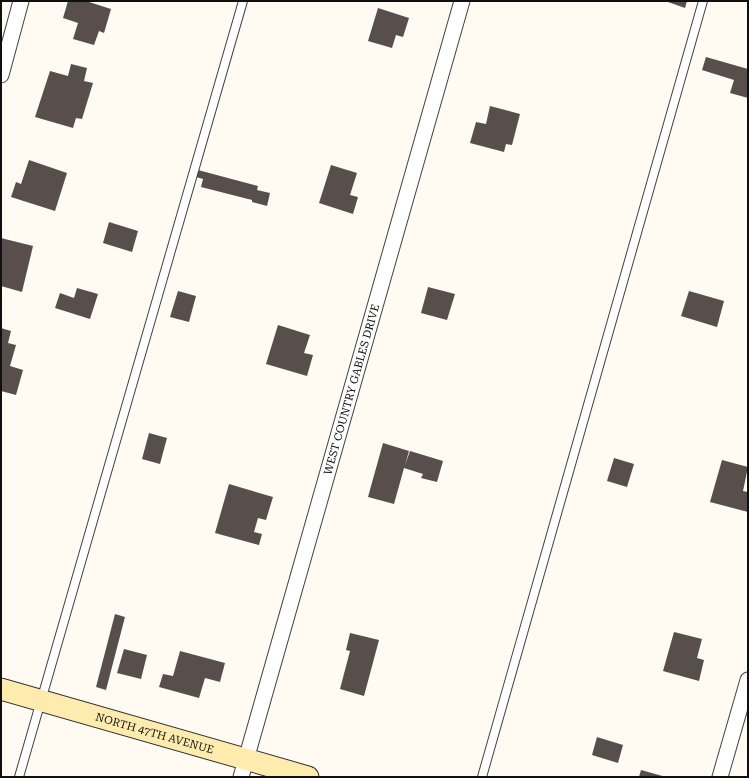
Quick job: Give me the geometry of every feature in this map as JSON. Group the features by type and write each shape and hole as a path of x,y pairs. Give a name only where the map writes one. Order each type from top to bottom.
{"street":[{"path":"1,75 21,1"},
{"name":"WEST COUNTRY GABLES DRIVE","path":"244,768 462,1"},
{"path":"720,777 748,680"},
{"name":"NORTH 47TH AVENUE","path":"1,690 40,701 244,768 308,777"}],"lane":[{"path":"19,777 243,1"},
{"path":"482,777 702,1"}],"building":[{"path":"68,1 86,1 111,9 104,33 99,31 94,45 73,39 78,23 63,18"},
{"path":"687,1 685,8 668,2"},
{"path":"378,8 409,18 403,37 396,35 392,48 368,41"},
{"path":"706,57 748,69 748,98 730,93 734,80 702,70"},
{"path":"71,64 87,68 84,81 93,83 82,119 76,118 73,128 35,117 50,71 68,76"},
{"path":"490,106 520,114 512,145 506,144 504,152 470,143 476,122 486,124"},
{"path":"29,160 67,173 55,211 11,197 16,182 21,184"},
{"path":"331,165 357,173 350,195 358,197 353,214 319,203"},
{"path":"198,170 258,186 257,190 270,193 267,206 252,202 252,200 201,187 203,179 196,177"},
{"path":"109,222 138,231 132,252 103,243"},
{"path":"1,238 33,246 22,292 1,286"},
{"path":"428,287 455,294 447,320 421,313"},
{"path":"77,288 98,294 90,319 55,308 60,293 74,298"},
{"path":"178,291 196,296 189,322 170,317"},
{"path":"689,291 724,301 717,327 681,316"},
{"path":"278,325 310,335 304,353 313,355 307,376 266,364"},
{"path":"1,328 11,331 8,343 16,345 10,366 23,370 16,395 1,391"},
{"path":"149,433 167,438 160,464 142,459"},
{"path":"383,443 409,451 405,465 410,451 443,461 437,482 421,478 423,474 404,468 394,504 368,497"},
{"path":"614,458 634,464 627,487 607,481"},
{"path":"722,460 748,467 743,491 748,492 748,512 710,502"},
{"path":"229,484 273,497 266,520 258,518 254,532 262,534 259,545 215,533"},
{"path":"115,614 125,617 106,690 96,687"},
{"path":"674,632 702,639 697,658 704,660 699,681 663,671"},
{"path":"350,633 379,640 364,696 340,689 350,651 346,650"},
{"path":"124,649 147,655 141,679 117,673"},
{"path":"180,651 225,663 220,682 205,678 199,698 159,687 163,674 173,676"},
{"path":"597,737 623,745 618,763 592,755"},
{"path":"641,770 666,777 639,777"}]}
